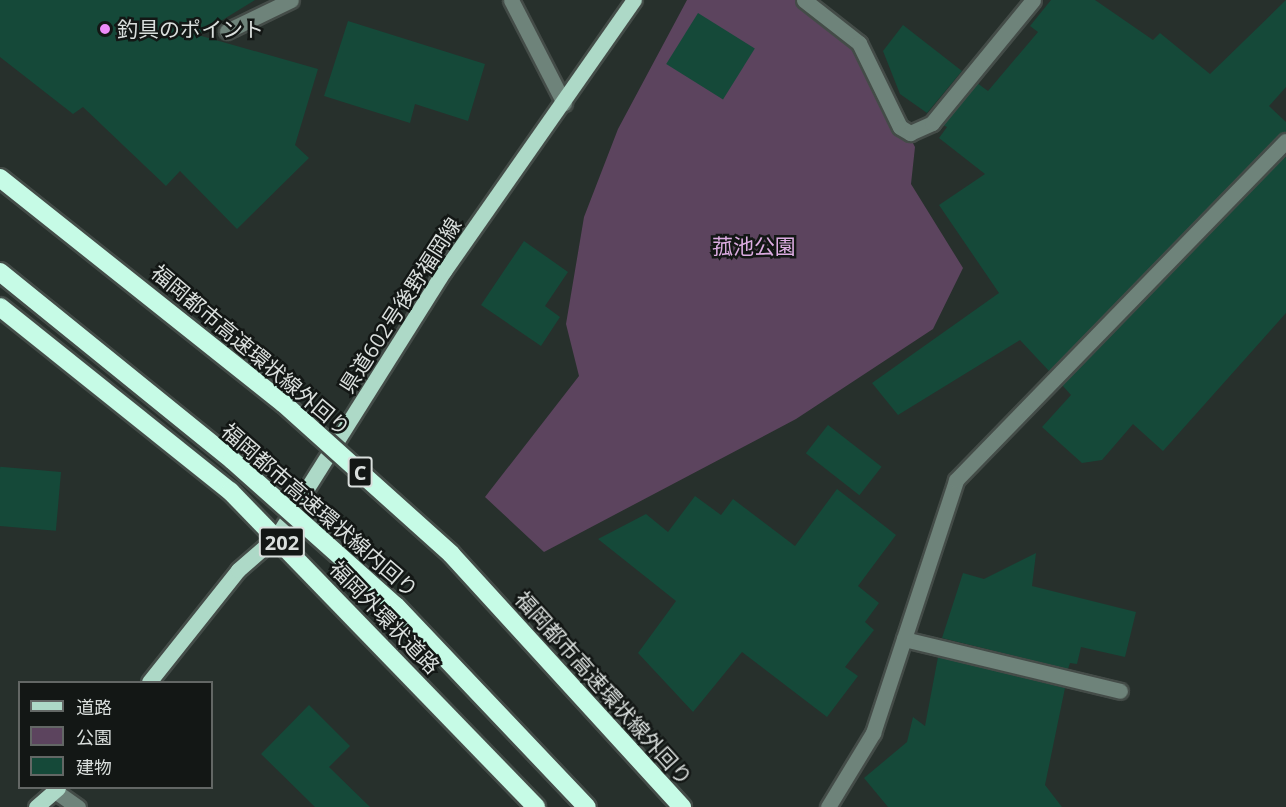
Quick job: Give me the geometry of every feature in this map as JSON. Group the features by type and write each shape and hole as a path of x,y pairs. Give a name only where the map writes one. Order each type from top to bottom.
{"highway":[{"name":"福岡都市高速環状線外回り","path":"0,178 283,403 451,554 682,807"},
{"path":"0,185 330,451 420,533 513,629 674,807"},
{"name":"福岡都市高速環状線内回り","path":"0,272 232,460 396,606 587,807"},
{"name":"福岡外環状道路","path":"0,307 230,490 277,536 536,807"}],"main road":[{"name":"県道602号後野福岡線","path":"150,681 238,570 277,536 444,271 564,103 634,0"},
{"path":"36,807 56,789"}],"street":[{"path":"227,31 291,0"},
{"path":"511,0 564,103"},
{"path":"804,0 859,43 900,127 910,133 932,123 1033,0"},
{"path":"828,807 873,733 956,480 1286,141"},
{"path":"904,639 1120,691"},
{"path":"56,789 78,807"}],"green space":[{"name":"菰池公園","path":"687,0 804,0 859,43 915,147 911,184 963,268 933,329 796,419 544,552 485,497 579,376 566,324 584,217 618,129"}],"building":[{"path":"0,0 255,0 198,35 318,69 295,145 309,158 237,229 180,171 166,186 83,107 73,114 0,57"},
{"path":"1051,0 1095,0 1153,40 1160,33 1210,74 1286,0 1286,87 1269,106 1286,122 1286,132 1049,371 1020,340 898,415 872,383 999,293 939,205 985,174 939,138 947,127 943,125 977,83 988,91 1038,32 1030,26"},
{"path":"698,13 755,49 723,99 666,64"},
{"path":"348,21 485,64 468,121 415,104 410,123 324,96"},
{"path":"903,25 962,71 927,113 900,94 883,51"},
{"path":"1286,155 1286,313 1163,451 1133,424 1102,460 1082,463 1042,427 1071,395 1062,385"},
{"path":"524,241 568,272 545,306 560,317 541,346 481,305"},
{"path":"828,425 882,467 859,495 806,453"},
{"path":"0,467 61,472 56,531 0,526"},
{"path":"837,489 896,535 858,586 879,603 865,622 874,630 845,667 858,676 827,717 742,652 693,712 638,653 676,601 598,539 646,514 668,532 695,496 721,515 733,499 795,546"},
{"path":"1036,553 1032,586 1136,612 1125,657 1081,647 1077,664 1070,663 1068,669 942,638 963,573 984,579"},
{"path":"938,657 1065,688 1045,785 1062,807 888,807 864,778 907,742 913,717 925,726"},
{"path":"309,705 350,746 329,767 370,807 315,807 261,754"}],"place":[{"name":"釣具のポイント","path":"105,29"}]}
